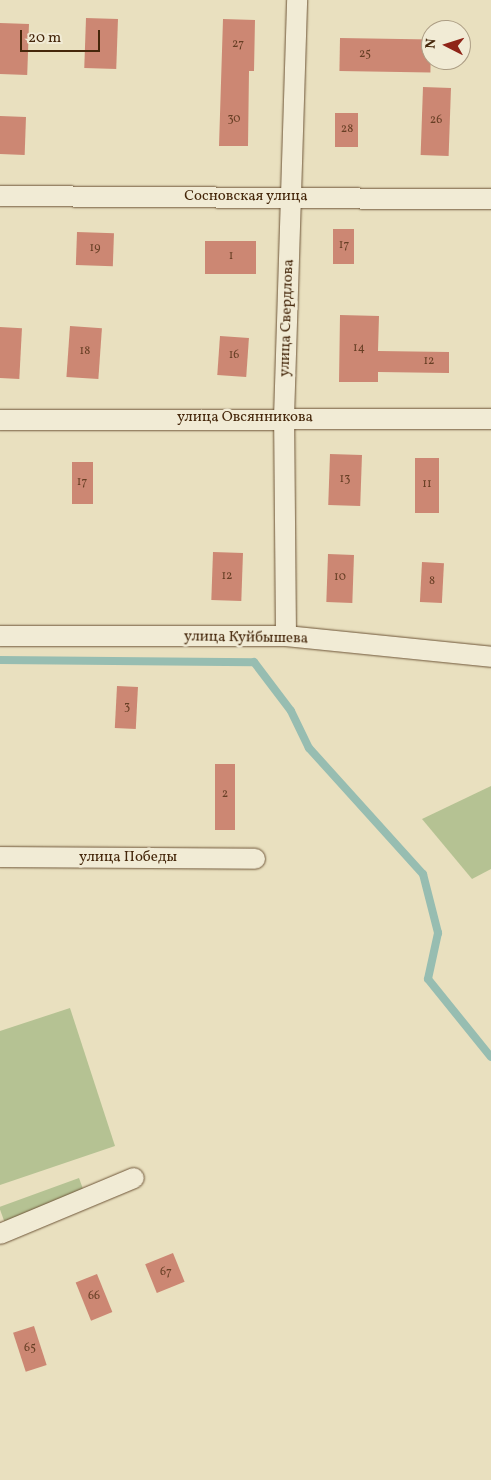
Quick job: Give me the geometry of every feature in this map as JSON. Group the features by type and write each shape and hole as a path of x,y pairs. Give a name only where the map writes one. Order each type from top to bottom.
{"street":[{"name":"улица Свердлова","path":"286,636 284,418 297,0"},
{"name":"Сосновская улица","path":"0,196 291,196 491,199"},
{"name":"улица Овсянникова","path":"0,420 491,419"},
{"name":"улица Куйбышева","path":"0,636 286,636 491,657"},
{"name":"улица Победы","path":"0,857 255,859"},
{"path":"0,1234 134,1178"}],"green space":[{"path":"491,786 491,869 472,879 422,819"},
{"path":"70,1008 115,1146 0,1185 0,1031"},
{"path":"79,1178 84,1192 4,1221 0,1207"}],"building":[{"path":"86,18 118,19 116,69 84,68"},
{"path":"223,19 255,20 254,71 249,71 248,146 219,146"},
{"path":"0,23 29,24 27,75 0,74"},
{"path":"340,38 421,39 421,70 430,70 430,73 339,71"},
{"path":"423,87 451,88 449,156 421,155"},
{"path":"335,113 358,113 358,147 335,147"},
{"path":"0,116 26,117 25,155 0,154"},
{"path":"333,229 354,229 354,264 333,264"},
{"path":"77,232 114,233 113,266 76,265"},
{"path":"205,241 256,241 256,274 205,274"},
{"path":"340,315 379,316 378,351 449,352 449,373 378,372 378,382 339,382"},
{"path":"70,326 102,328 98,379 66,377"},
{"path":"0,327 22,328 19,379 0,378"},
{"path":"220,336 249,338 246,377 217,375"},
{"path":"330,454 362,455 360,506 328,505"},
{"path":"415,458 439,458 439,513 415,513"},
{"path":"72,462 93,462 93,504 72,504"},
{"path":"213,552 243,553 241,601 211,600"},
{"path":"328,554 354,555 352,603 326,602"},
{"path":"422,562 444,563 442,603 420,602"},
{"path":"117,686 138,687 136,729 115,728"},
{"path":"215,764 235,764 235,830 215,830"},
{"path":"173,1253 185,1282 157,1293 145,1264"},
{"path":"97,1274 112,1312 91,1321 76,1283"},
{"path":"34,1326 47,1365 26,1372 13,1333"}],"waterway":[{"path":"0,660 254,662 291,711 309,748 423,874 438,933 428,979 491,1057"}]}
